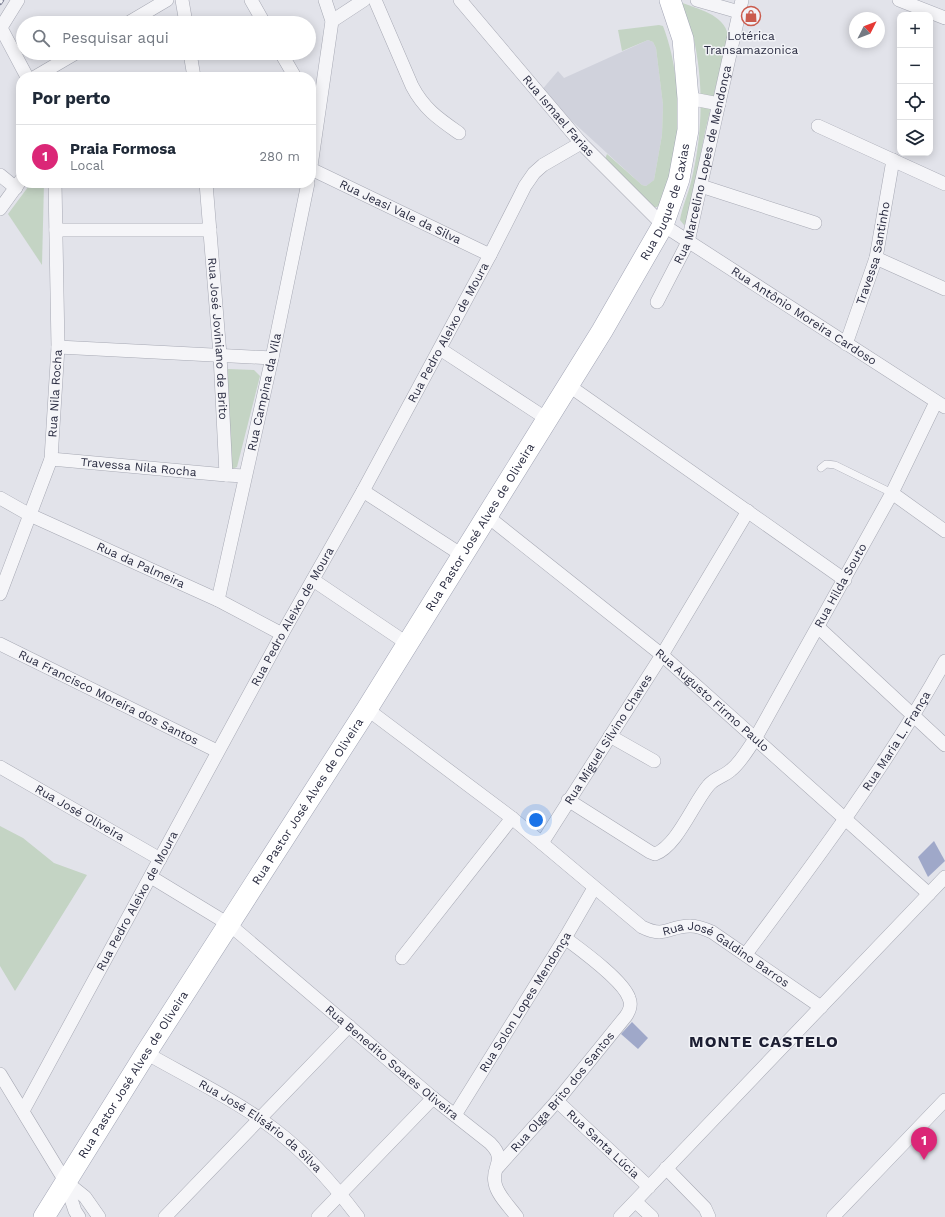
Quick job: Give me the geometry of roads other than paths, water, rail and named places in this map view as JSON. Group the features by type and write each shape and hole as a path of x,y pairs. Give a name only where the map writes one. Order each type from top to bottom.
{"main road":[{"name":"Rua Duque de Caxias","path":"568,385 663,225 679,179 688,130 688,98 683,40 670,0"},
{"name":"Rua Pastor José Alves de Oliveira","path":"44,1217 146,1053 230,925 408,644 568,385"}],"street":[{"path":"16,57 0,28 18,0"},
{"path":"182,0 185,16"},
{"path":"251,0 260,16"},
{"path":"316,137 332,21 325,0"},
{"path":"332,21 364,0"},
{"path":"375,0 419,99 426,108 459,133"},
{"name":"Rua Ismael Farias","path":"460,0 582,143 663,225"},
{"path":"697,0 741,6"},
{"path":"899,0 945,18"},
{"path":"139,16 160,2"},
{"name":"Rua Marcelino Lopes de Mendonça","path":"657,302 688,242 741,6"},
{"path":"18,60 24,72"},
{"path":"43,72 64,60"},
{"path":"191,60 193,72"},
{"path":"285,60 292,72"},
{"path":"57,72 60,62"},
{"path":"688,98 719,104"},
{"path":"316,115 319,120"},
{"path":"818,126 945,184"},
{"name":"Rua Pedro Aleixo de Moura","path":"24,1111 282,634 364,491 490,255 525,186 534,173 555,157 582,143"},
{"name":"Travessa Santinho","path":"846,344 876,258 893,160"},
{"name":"Rua Jeasi Vale da Silva","path":"316,171 490,255"},
{"path":"0,175 16,183"},
{"path":"701,186 815,223"},
{"path":"0,209 16,188"},
{"name":"Rua Nila Rocha","path":"0,594 51,459 58,348 55,188"},
{"name":"Rua José Joviniano de Brito","path":"206,188 220,355 226,475"},
{"name":"Rua Campina da Vila","path":"218,600 272,358 307,188"},
{"name":"Rua Antônio Moreira Cardoso","path":"663,225 941,404"},
{"path":"56,230 210,230"},
{"path":"876,258 945,288"},
{"path":"58,348 272,358"},
{"path":"440,349 547,419"},
{"path":"568,385 845,580"},
{"name":"Rua Hilda Souto","path":"568,800 650,852 656,854 661,852 690,814 707,787 736,765 756,739 819,628 941,404"},
{"name":"Travessa Nila Rocha","path":"51,459 226,475"},
{"path":"226,475 245,476"},
{"path":"364,491 462,555"},
{"path":"892,494 945,531"},
{"name":"Rua da Palmeira","path":"0,498 30,515 218,600 282,634"},
{"name":"Rua Miguel Silvino Chaves","path":"542,843 662,654 748,511"},
{"name":"Rua Augusto Firmo Paulo","path":"487,516 662,654 929,894"},
{"path":"313,580 408,644"},
{"path":"819,628 945,745"},
{"name":"Rua Francisco Moreira dos Santos","path":"0,644 218,751"},
{"name":"Rua Maria L. França","path":"746,954 846,819 913,716 945,661"},
{"name":"Rua José Galdino Barros","path":"367,709 512,818 642,927 658,933 683,927 700,928 712,932 821,1007"},
{"path":"610,736 654,761"},
{"name":"Rua José Oliveira","path":"0,767 160,859"},
{"path":"402,958 512,818"},
{"path":"620,1217 636,1202 666,1168 945,876"},
{"name":"Rua Benedito Soares Oliveira","path":"151,877 230,925 433,1098 496,1149 499,1158 494,1179 497,1189 517,1217"},
{"name":"Rua Solon Lopes Mendonça","path":"455,1115 565,938 594,888"},
{"name":"Rua Olga Brito dos Santos","path":"498,1167 557,1101 626,1016 630,1008 629,998 624,988 592,959 565,938"},
{"path":"165,1217 350,1026"},
{"name":"Rua José Elisário da Silva","path":"146,1053 260,1119 287,1140 340,1193 358,1217"},
{"path":"0,1074 66,1181 75,1211 79,1217"},
{"path":"318,1217 433,1098"},
{"path":"833,1217 945,1100"},
{"name":"Rua Santa Lúcia","path":"557,1101 649,1187"},
{"path":"666,1168 705,1208 709,1217"},
{"path":"66,1181 85,1197 99,1217"},
{"path":"636,1202 652,1217"}],"lane":[{"path":"821,468 826,464 835,465 892,494"}],"water":[{"path":"934,841 945,861 928,877 918,857"},
{"path":"632,1022 648,1038 638,1049 621,1034"}],"place":[{"name":"Lotérica Transamazonica","path":"751,16"},
{"name":"Praia Formosa","path":"924,1160"}],"district":[{"name":"MONTE CASTELO","path":"764,1041"}]}
